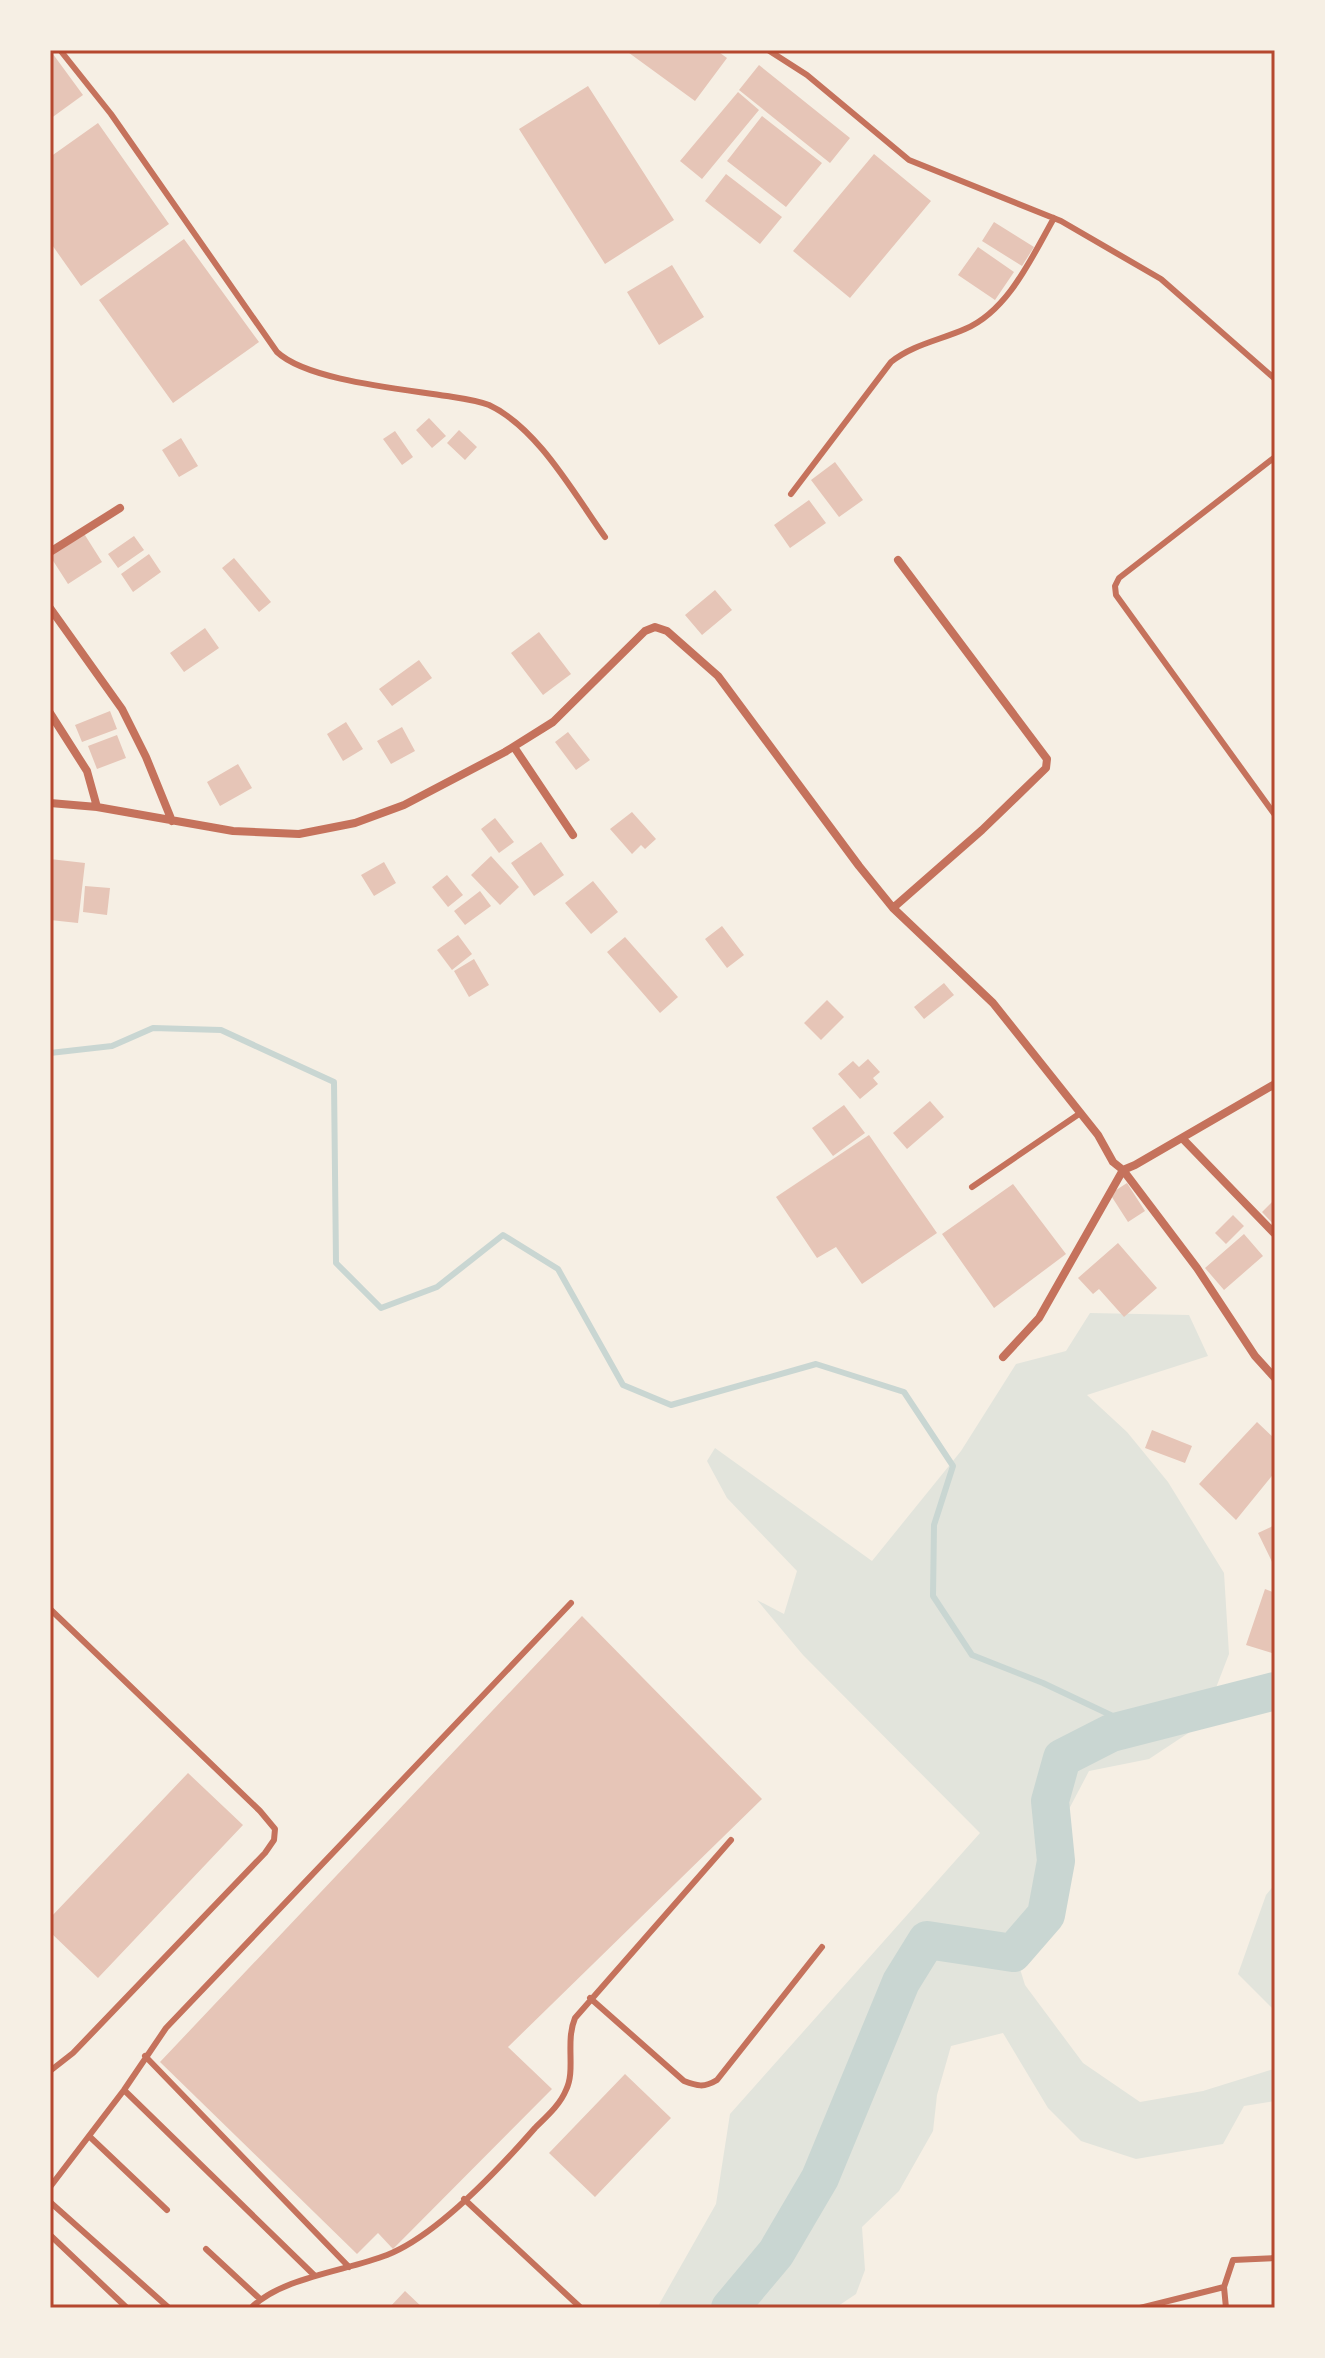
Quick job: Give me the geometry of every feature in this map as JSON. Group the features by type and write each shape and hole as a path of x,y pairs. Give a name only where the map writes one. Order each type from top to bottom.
{"street":[{"path":"50,552 120,508"},
{"path":"893,908 1040,774 1046,768 1047,759 898,560"},
{"path":"50,608 122,709 172,821"},
{"path":"50,803 97,807 233,831 299,834 355,823 404,805 514,747 553,722 645,631 655,627 667,631 718,676 893,908 993,1003 1098,1135 1113,1162 1123,1170 1197,1268 1255,1356 1275,1378"},
{"path":"50,713 93,783 97,807"},
{"path":"514,747 573,835"},
{"path":"1003,1357 1039,1318 1123,1170 1275,1084"},
{"path":"1182,1138 1275,1234"}],"lane":[{"path":"60,50 111,114 286,361 349,380 487,405 512,420 540,447 605,537"},
{"path":"768,50 807,75 909,160 1054,218 1161,279 1275,379"},
{"path":"791,494 891,362 902,353 968,328 990,315 1007,295 1054,218"},
{"path":"1275,457 1119,578 1115,586 1116,595 1275,815"},
{"path":"972,1187 1079,1114"},
{"path":"50,2187 176,2017 571,1603"},
{"path":"50,1609 275,1829 274,1840 265,1853 73,2053 50,2071"},
{"path":"251,2308 260,2299 315,2276 388,2255 418,2239 510,2156 568,2088 569,2032 575,2018 731,1840"},
{"path":"590,1998 684,2081 708,2086 717,2080 822,1947"},
{"path":"145,2056 349,2267"},
{"path":"124,2090 315,2276"},
{"path":"89,2136 167,2210"},
{"path":"464,2199 581,2308"},
{"path":"50,2202 169,2308"},
{"path":"50,2235 127,2308"},
{"path":"206,2249 260,2299"},
{"path":"1226,2308 1224,2287 1233,2260 1275,2258"},
{"path":"1140,2308 1224,2287"}],"shaded area":[{"path":"1090,1313 1189,1315 1208,1356 1087,1395 1127,1432 1168,1482 1224,1573 1229,1654 1202,1724 1149,1759 1089,1771 1068,1811 1070,1875 1036,1922 1011,1940 1025,1985 1083,2063 1140,2102 1203,2091 1274,2069 1275,2065 1275,2101 1244,2106 1223,2144 1136,2159 1081,2141 1048,2108 1003,2033 951,2046 937,2095 933,2131 899,2191 862,2227 865,2270 856,2294 835,2308 657,2308 716,2204 730,2114 980,1833 803,1655 757,1600 784,1614 797,1571 727,1498 707,1461 715,1448 872,1561 961,1451 1016,1364 1066,1351"},
{"path":"1275,1884 1275,2011 1238,1974 1266,1895"}],"building":[{"path":"50,50 83,95 50,119"},
{"path":"625,50 716,50 727,58 695,101"},
{"path":"759,65 850,138 830,163 739,90"},
{"path":"588,86 674,220 605,264 519,129"},
{"path":"738,92 759,110 702,179 680,161"},
{"path":"762,116 822,163 786,207 727,161"},
{"path":"98,123 169,224 81,286 50,242 50,157"},
{"path":"874,154 931,201 850,298 793,251"},
{"path":"726,174 782,217 760,244 705,201"},
{"path":"994,222 1034,247 1022,266 982,241"},
{"path":"184,239 259,342 173,403 99,300"},
{"path":"978,247 1014,272 995,300 958,275"},
{"path":"672,265 704,317 659,345 627,292"},
{"path":"429,418 446,436 432,448 416,430"},
{"path":"459,430 477,447 465,460 447,443"},
{"path":"395,431 413,457 402,465 383,439"},
{"path":"181,438 198,466 179,477 162,450"},
{"path":"835,462 863,500 839,517 811,480"},
{"path":"809,500 826,523 790,548 774,525"},
{"path":"83,532 102,562 68,584 50,556"},
{"path":"134,536 144,550 118,568 108,554"},
{"path":"149,554 161,572 133,592 121,574"},
{"path":"234,558 271,602 259,612 222,568"},
{"path":"715,590 732,610 702,635 685,615"},
{"path":"205,628 219,648 184,672 170,653"},
{"path":"539,632 571,674 543,695 511,653"},
{"path":"419,660 432,678 392,706 379,689"},
{"path":"110,711 117,729 82,742 75,725"},
{"path":"346,722 363,749 343,761 327,734"},
{"path":"402,727 415,751 391,764 377,741"},
{"path":"568,732 590,760 576,770 555,742"},
{"path":"117,735 126,758 97,769 88,746"},
{"path":"238,764 252,788 220,806 207,782"},
{"path":"632,812 656,839 645,849 641,845 632,854 610,829"},
{"path":"495,818 514,842 499,853 481,829"},
{"path":"541,842 564,875 534,896 511,863"},
{"path":"491,856 519,887 500,905 471,875"},
{"path":"50,859 85,863 78,923 50,920"},
{"path":"384,862 396,883 374,896 361,875"},
{"path":"447,875 463,895 448,907 432,887"},
{"path":"593,881 618,912 591,934 565,903"},
{"path":"85,886 110,888 107,915 83,912"},
{"path":"480,891 491,906 465,925 454,911"},
{"path":"722,926 744,955 727,968 705,939"},
{"path":"458,935 472,954 452,970 437,950"},
{"path":"625,937 678,997 660,1013 607,952"},
{"path":"474,959 489,985 469,997 454,971"},
{"path":"944,983 954,995 924,1019 914,1007"},
{"path":"827,1000 844,1017 821,1040 804,1023"},
{"path":"868,1059 880,1072 873,1078 878,1084 860,1099 838,1074 853,1061 859,1067"},
{"path":"930,1101 944,1117 907,1149 893,1133"},
{"path":"844,1105 865,1133 833,1156 812,1128"},
{"path":"869,1135 937,1233 862,1284 836,1247 817,1258 776,1197"},
{"path":"1127,1183 1145,1211 1128,1222 1110,1194"},
{"path":"1013,1184 1066,1254 994,1308 942,1234"},
{"path":"1275,1199 1275,1226 1262,1212"},
{"path":"1233,1215 1244,1226 1226,1244 1215,1233"},
{"path":"1244,1234 1263,1256 1224,1290 1205,1268"},
{"path":"1118,1243 1157,1288 1124,1317 1099,1289 1093,1294 1078,1278"},
{"path":"1257,1422 1275,1439 1275,1472 1236,1520 1199,1484"},
{"path":"1152,1430 1192,1446 1185,1463 1145,1448"},
{"path":"1275,1525 1275,1568 1258,1533"},
{"path":"1265,1589 1275,1593 1275,1654 1246,1645"},
{"path":"582,1616 762,1799 508,2047 552,2089 393,2249 378,2233 357,2254 160,2062"},
{"path":"188,1773 243,1825 98,1978 50,1932 50,1918"},
{"path":"625,2074 671,2118 595,2197 549,2153"},
{"path":"405,2291 423,2308 389,2308"}],"waterway":[{"path":"50,1053 112,1046 153,1028 221,1030 334,1082 336,1263 381,1308 437,1287 503,1235 558,1269 623,1385 671,1405 816,1364 904,1392 953,1466 934,1525 933,1596 972,1655 1043,1683 1136,1727"},
{"path":"730,2308 776,2253 820,2178 901,1982 927,1940 1013,1953 1046,1915 1056,1861 1050,1801 1062,1758 1111,1733 1275,1691"}]}
